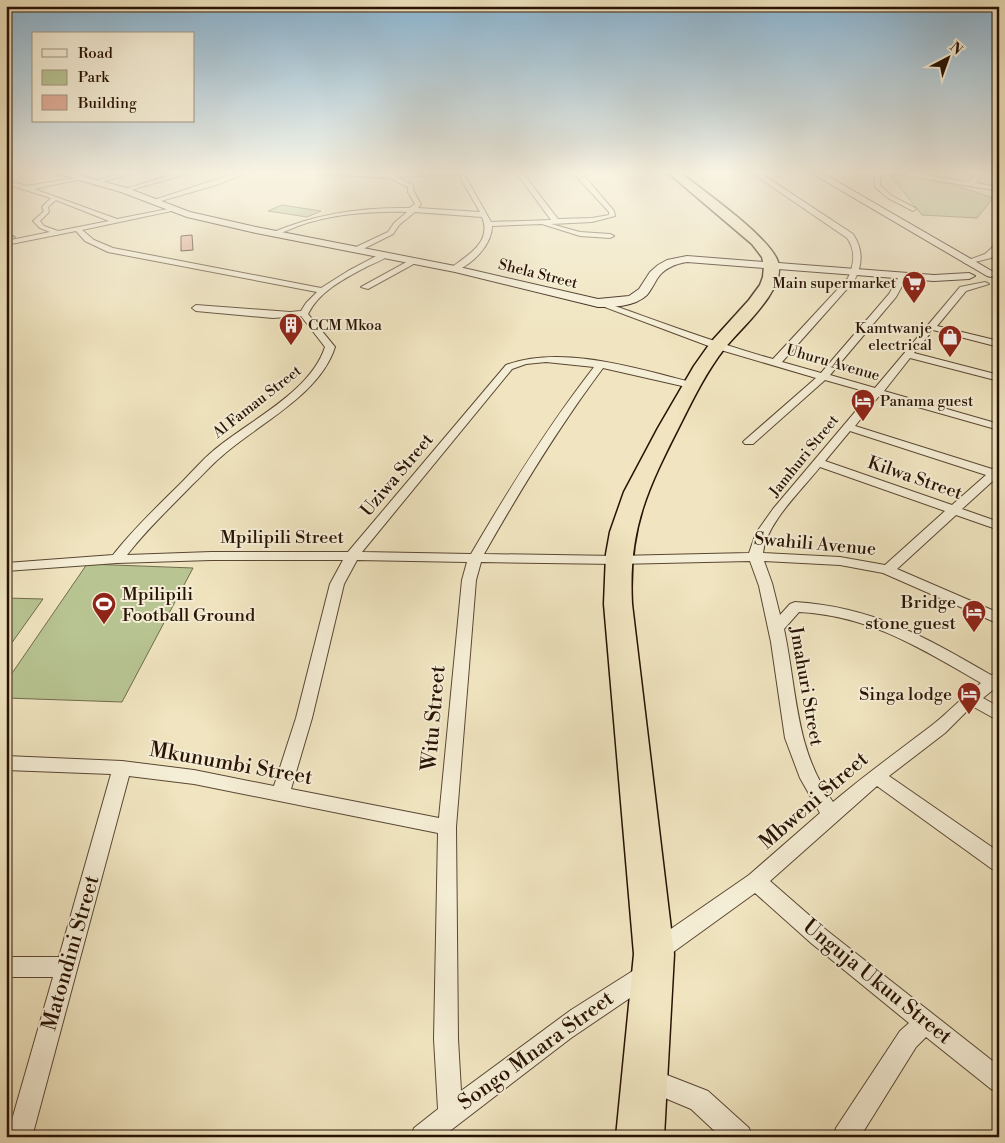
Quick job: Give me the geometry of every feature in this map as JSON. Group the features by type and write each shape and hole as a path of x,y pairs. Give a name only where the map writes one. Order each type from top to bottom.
{"highway":[{"path":"640,1137 654,962 618,604 617,560 624,522 634,494 691,385 717,346 764,290 771,278 773,265 765,249 736,224"}],"main road":[{"name":"Shela Street","path":"233,224 273,234 455,269 598,302 614,303 634,298 643,292 658,270 676,261 702,259 934,278 977,277"},
{"path":"894,224 977,277"}],"street":[{"path":"39,224 56,232"},
{"path":"8,242 97,224"},
{"path":"273,234 296,224"},
{"path":"356,250 391,233 396,224"},
{"path":"455,269 480,250 487,241 490,234 489,224"},
{"path":"540,224 580,234 610,236"},
{"path":"597,224 618,242"},
{"path":"776,362 856,272 856,245 850,236 832,224"},
{"path":"77,228 86,239 111,250 321,290"},
{"path":"977,277 988,256 999,246"},
{"path":"196,308 273,315 304,313 321,290 385,255"},
{"path":"365,287 415,261"},
{"path":"749,442 824,376 893,294 904,276"},
{"name":"Jamhuri Street","path":"756,557 759,544 770,521 877,391 977,277"},
{"name":"Uhuru Avenue","path":"598,302 717,346 999,427"},
{"name":"Al Famau Street","path":"117,559 132,539 218,452 293,396 315,376 324,363 330,347 325,337 310,323 304,313"},
{"path":"932,327 999,344"},
{"path":"910,355 999,378"},
{"name":"Uziwa Street","path":"280,794 304,718 338,584 352,556 509,368 525,360 564,360 691,385"},
{"name":"Witu Street","path":"450,1113 446,1039 447,827 468,589 475,558 515,488 561,417 600,366"},
{"path":"848,427 997,472"},
{"name":"Kilwa Street","path":"819,463 999,526"},
{"path":"888,570 997,472"},
{"name":"Mpilipili Street","path":"6,567 117,559 352,556 617,560"},
{"name":"Swahili Avenue","path":"617,560 756,557 840,561 888,570 999,619"},
{"name":"Jmahuri Street","path":"756,557 766,584 776,629 786,686 791,731 798,757 819,798 832,815"},
{"path":"776,629 795,607 847,613 879,623 995,679"},
{"name":"Mbweni Street","path":"654,962 756,881 876,776 939,729 971,698 995,679"},
{"path":"971,698 999,715"},
{"name":"Mkunumbi Street","path":"6,763 122,768 194,777 447,827"},
{"name":"Matondini Street","path":"19,1137 122,768"},
{"path":"876,776 999,863"},
{"name":"Unguja Ukuu Street","path":"756,881 818,936 999,1081"},
{"name":"Songo Mnara Street","path":"423,1137 450,1113 654,962"},
{"path":"6,967 67,967"},
{"path":"845,1137 908,1039 926,1022"},
{"path":"644,1078 699,1100 740,1137"}],"green space":[{"name":"Mpilipili Football Ground","path":"87,564 193,568 122,702 6,698 6,682"},
{"path":"6,598 43,599 6,651"}],"building":[{"path":"192,235 193,250 181,251 181,236"}],"waterway":[{"path":"6,233 15,237"}],"place":[{"name":"Main supermarket","path":"914,304"},
{"name":"CCM Mkoa","path":"291,346"},
{"name":"Kamtwanje electrical","path":"950,358"},
{"name":"Panama guest","path":"863,422"},
{"name":"Mpilipili Football Ground","path":"104,625"},
{"name":"Bridge stone guest","path":"974,633"},
{"name":"Singa lodge","path":"969,715"}]}
